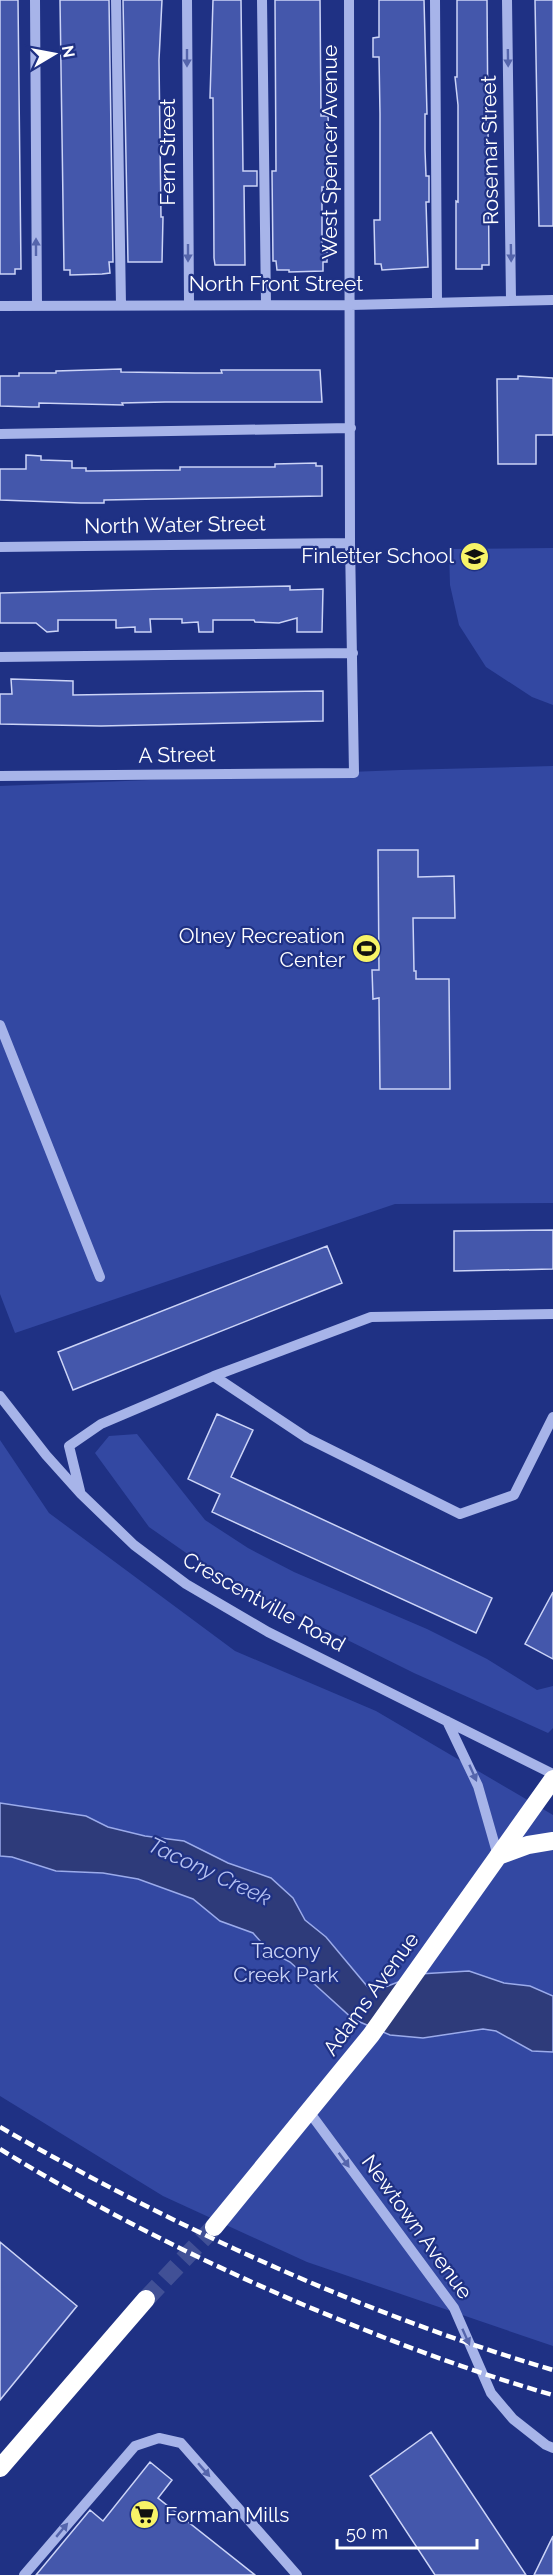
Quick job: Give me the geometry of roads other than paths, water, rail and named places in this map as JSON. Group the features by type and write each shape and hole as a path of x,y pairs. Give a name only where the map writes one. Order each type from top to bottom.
{"highway":[{"name":"Adams Avenue","path":"214,2227 310,2113 371,2035 553,1776"},
{"path":"498,1856 528,1845 553,1841"},
{"path":"0,2468 146,2299"}],"street":[{"path":"35,0 37,306"},
{"path":"116,0 121,305"},
{"name":"Fern Street","path":"187,0 189,304"},
{"path":"262,0 266,304"},
{"name":"West Spencer Avenue","path":"349,0 350,543 354,773"},
{"path":"435,0 437,302"},
{"name":"Rosemar Street","path":"507,0 511,300"},
{"name":"North Front Street","path":"0,306 351,304 553,300"},
{"path":"0,434 351,428"},
{"name":"North Water Street","path":"0,547 350,543"},
{"path":"0,657 353,654"},
{"name":"A Street","path":"0,776 354,773"},
{"path":"0,1025 100,1277"},
{"path":"81,1494 69,1446 101,1424 214,1376 371,1317 553,1314"},
{"path":"214,1376 307,1438 460,1514 514,1495 553,1417"},
{"name":"Crescentville Road","path":"1,1399 81,1494 134,1545 186,1584 268,1632 553,1776"},
{"path":"447,1721 478,1786 498,1856"},
{"name":"Newtown Avenue","path":"310,2113 454,2308 491,2393 513,2419 553,2448"},
{"path":"24,2575 135,2446 159,2438 181,2443 297,2575"}],"water":[{"name":"Tacony Creek","path":"0,1803 86,1816 108,1827 145,1836 184,1841 228,1863 271,1878 293,1898 305,1920 326,1937 372,1992 419,1974 469,1971 504,1983 530,1986 553,1996 553,2052 532,2051 496,2031 483,2029 423,2038 390,2035 353,2019 290,1962 269,1951 253,1933 220,1921 193,1899 138,1879 103,1873 56,1871 12,1857 0,1856"}],"tunnel":[{"path":"146,2299 214,2227"}],"railway":[{"path":"0,2127 133,2199 269,2265 410,2322 553,2370"},
{"path":"0,2149 111,2213 265,2288 427,2354 553,2395"}],"place":[{"name":"Finletter School","path":"475,556"},
{"name":"Olney Recreation Center","path":"366,948"},
{"name":"Forman Mills","path":"144,2515"}],"park label":[{"name":"Tacony Creek Park","path":"286,1963"}]}
